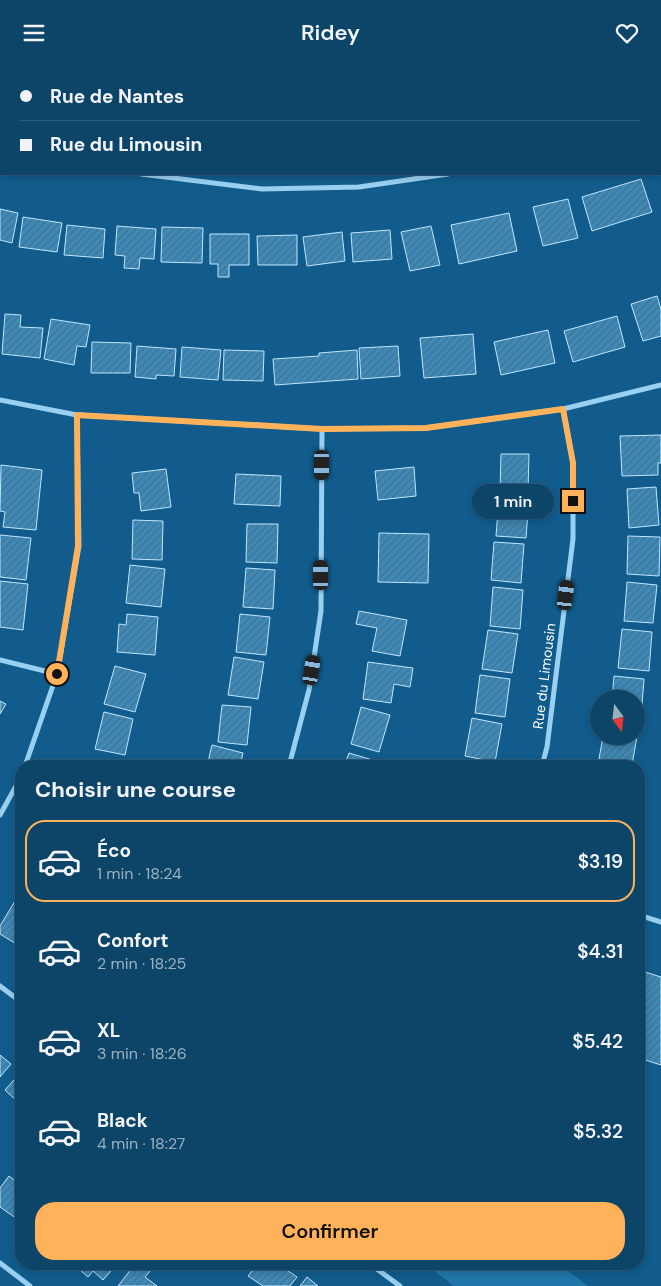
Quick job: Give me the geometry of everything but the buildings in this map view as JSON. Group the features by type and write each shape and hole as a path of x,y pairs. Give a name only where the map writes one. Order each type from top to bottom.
{"street":[{"path":"149,175 262,189 359,187 441,175"},
{"path":"0,400 77,415 322,429 426,428 563,409 661,385"},
{"name":"Rue du Limousin","path":"544,760 547,747 573,539 573,463 563,409"},
{"path":"27,760 57,674 78,546 77,415"},
{"path":"291,760 309,689 321,611 322,429"},
{"path":"0,660 57,674"},
{"path":"0,815 15,788"},
{"path":"645,917 661,922"},
{"path":"0,986 15,997"},
{"path":"0,1263 30,1286"},
{"path":"378,1270 400,1286"}],"shaded area":[{"path":"433,1270 567,1270 588,1286 454,1286"}],"route":[{"path":"57,674 78,546 77,415 322,429 426,428 563,409 573,463 573,501"}]}
